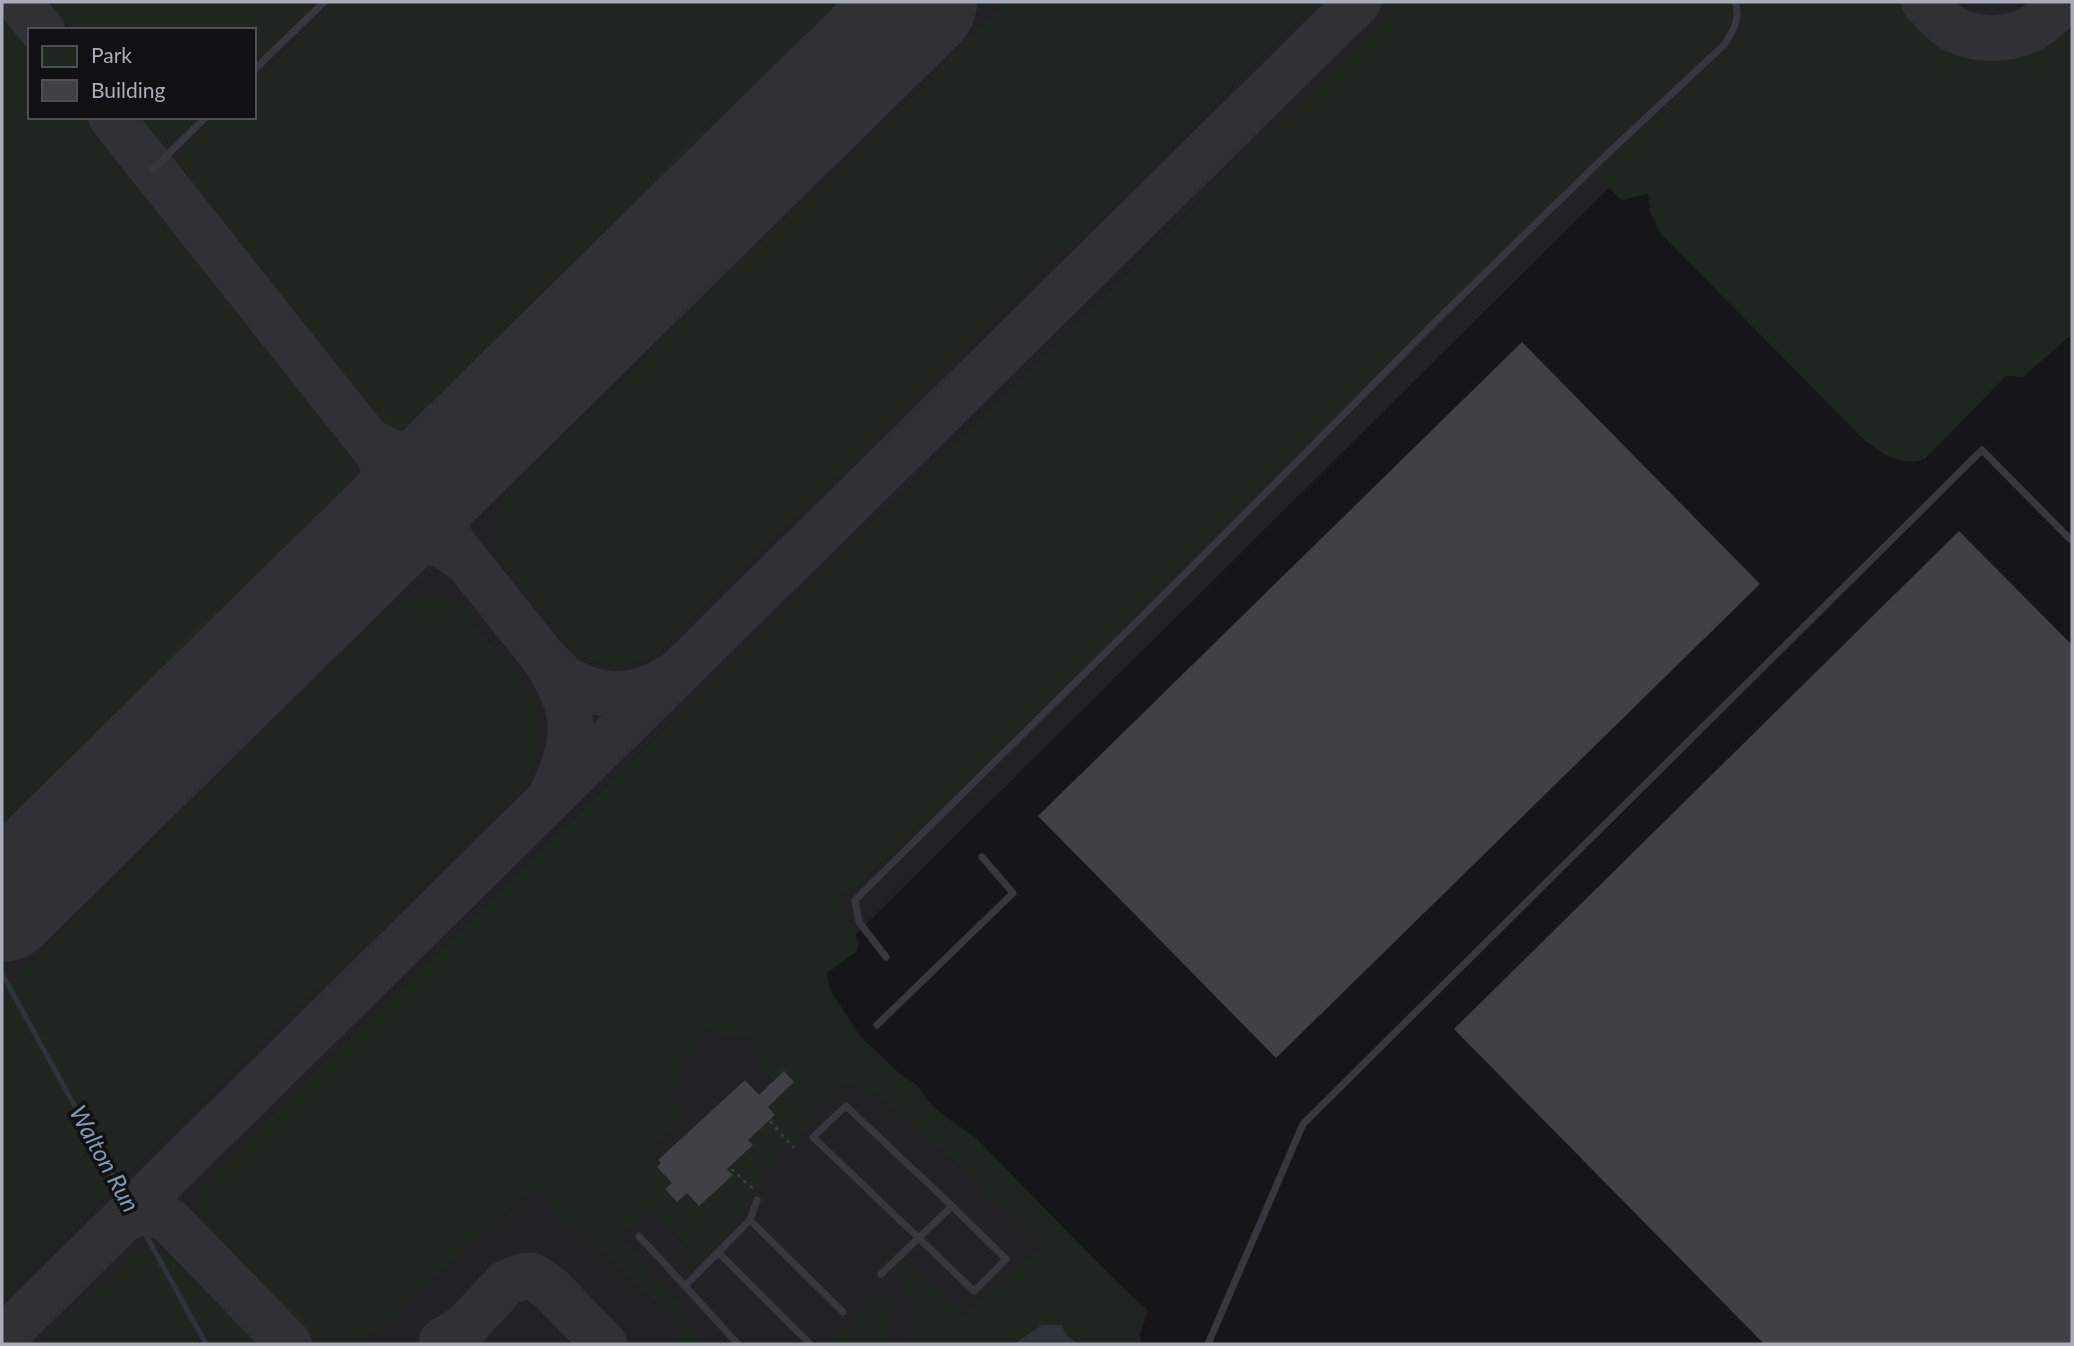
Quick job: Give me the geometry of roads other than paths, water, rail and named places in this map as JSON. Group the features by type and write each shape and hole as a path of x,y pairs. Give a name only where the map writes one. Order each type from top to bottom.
{"lane":[{"path":"256,68 324,2"},
{"path":"886,957 859,922 855,901 1437,320 1603,158 1725,44 1736,26 1735,2"},
{"path":"153,169 204,119"},
{"path":"1208,1344 1303,1124 1982,450 2072,541"},
{"path":"877,1025 1013,893 982,857"},
{"path":"846,1106 952,1206 1006,1259 974,1291 813,1137 846,1106"},
{"path":"685,1286 750,1220 757,1200"},
{"path":"881,1274 952,1206"},
{"path":"750,1220 843,1312"},
{"path":"639,1236 738,1344"},
{"path":"718,1252 810,1344"}],"waterway":[{"name":"Walton Run","path":"2,974 206,1344"}]}
